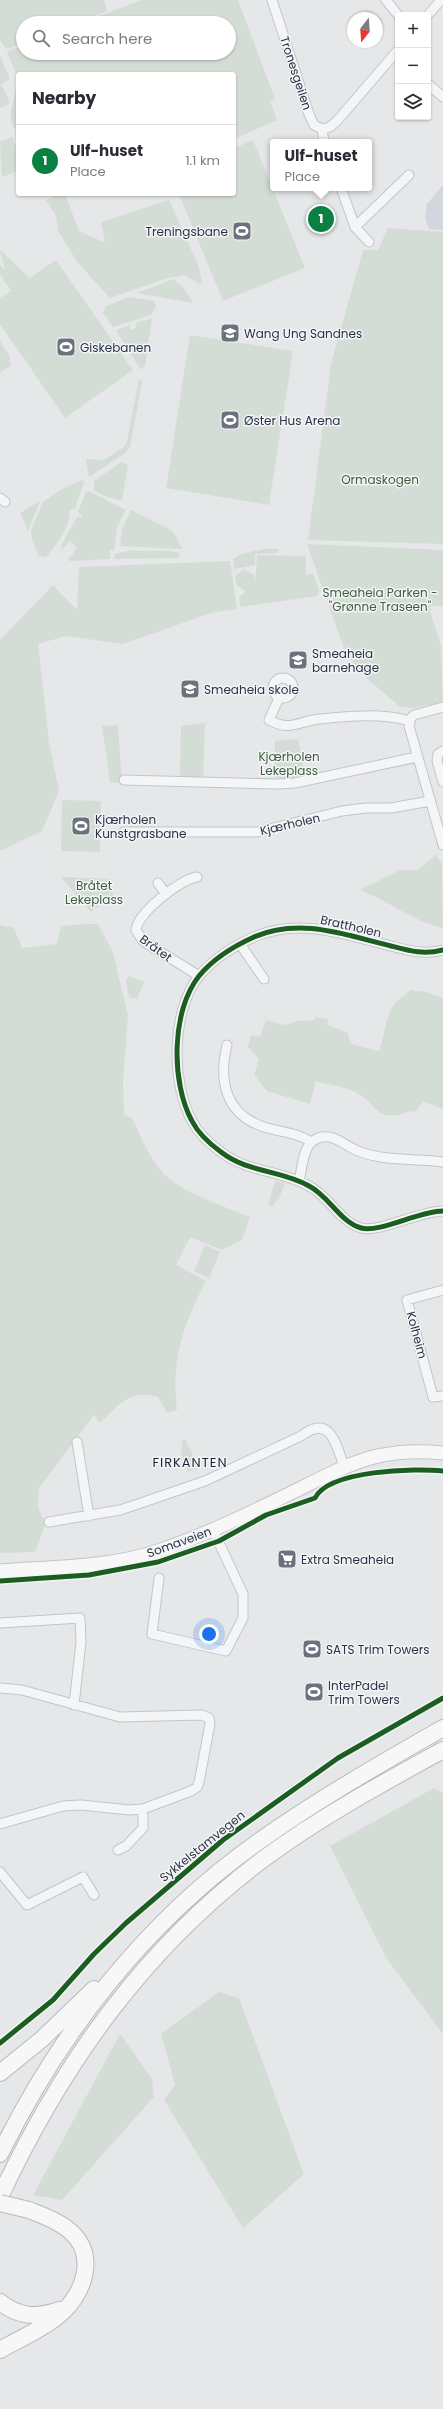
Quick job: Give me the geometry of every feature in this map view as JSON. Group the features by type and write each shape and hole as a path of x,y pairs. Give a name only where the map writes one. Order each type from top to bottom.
{"highway":[{"path":"0,2154 48,2066 76,2025 121,1968 186,1901 257,1842 343,1786 443,1728"},
{"path":"0,2350 57,2317 76,2298 83,2284 85,2257 79,2243 71,2232 58,2222 29,2210 0,2204 3,2189 64,2076 92,2034 116,2002 151,1961 195,1916 266,1858 300,1834 357,1798 443,1750"},
{"path":"0,2073 32,2047 81,2001 121,1968"},
{"path":"0,2302 11,2310 26,2316 40,2316 68,2307"}],"main road":[{"name":"Somaveien","path":"0,1571 88,1565 132,1558 158,1551 213,1530 345,1469 356,1462 382,1455 410,1452 443,1453"},
{"name":"Somaveien","path":"345,1469 397,1461 443,1462"}],"street":[{"name":"Tronesgeilen","path":"272,0 309,114 314,125 322,129"},
{"path":"386,0 396,12"},
{"path":"431,12 441,0"},
{"path":"324,139 322,129 330,128 395,56"},
{"path":"431,87 443,97"},
{"path":"355,227 409,175"},
{"path":"342,191 355,227 369,242"},
{"path":"279,698 269,720 284,727 317,719 350,716 388,716 410,721"},
{"path":"443,707 419,712 410,721 410,735 443,846"},
{"path":"443,751 438,754 437,761 443,782"},
{"path":"124,780 278,784 295,783 417,757"},
{"name":"Kjærholen","path":"124,832 257,832 342,811 366,808 391,808 430,801"},
{"name":"Bråtet","path":"196,877 186,880 166,894 139,921 136,926 137,934 143,941 199,976"},
{"path":"158,883 166,894"},
{"name":"Brattholen","path":"299,1181 248,1168 234,1161 210,1143 192,1122 182,1095 180,1082 178,1022 199,976 218,958 240,944 274,930 303,927 334,931 423,954 443,950"},
{"path":"240,944 264,979"},
{"path":"227,1045 222,1066 223,1079 226,1090 238,1111 256,1124 296,1135 311,1142"},
{"path":"443,1162 393,1160 359,1151 331,1137 320,1137 311,1142 299,1181 325,1196 348,1222 365,1229 429,1212 443,1211"},
{"name":"Kolheim","path":"443,1290 407,1300 433,1397 443,1396"},
{"path":"49,1522 120,1510 205,1481 301,1436 312,1428 321,1427 327,1430 335,1441 345,1469"},
{"path":"78,1442 89,1516"},
{"path":"159,1578 152,1634 226,1651 243,1618 243,1594 213,1530"},
{"path":"0,1623 80,1618 77,1680 74,1705"},
{"path":"0,1688 22,1690 120,1717 202,1715 209,1718 209,1728 197,1787 143,1809 129,1810 81,1805 63,1806 0,1824"},
{"path":"118,1850 126,1846 143,1828 143,1809"},
{"path":"0,1872 27,1905 83,1877 94,1895"}],"shaded area":[{"path":"443,185 443,230 429,229 425,218 427,204"}],"green space":[{"path":"0,0 104,0 107,11 94,16 16,16 16,45 6,49 0,40"},
{"path":"141,0 238,0 275,99 270,101 277,120 236,138 236,72 16,72 16,76 7,52 16,48 16,60 236,60 236,16 99,16"},
{"path":"0,56 10,79 1,84 10,103 0,108"},
{"path":"16,93 16,130 11,120 12,106"},
{"path":"12,137 16,146 16,172 2,177 0,142"},
{"name":"Treningsbane","path":"253,140 270,182 270,191 274,191 305,268 223,301 180,196 236,196 236,147"},
{"path":"53,196 66,196 79,231 105,243 101,222 169,200 199,267 202,285 185,275 168,278 110,298 78,263 58,231 56,216 48,203 44,202"},
{"name":"Ormaskogen","path":"388,228 443,232 443,544 308,540 331,364 363,250 378,250"},
{"name":"Giskebanen","path":"0,250 30,278 56,260 133,370 65,418 0,324 0,298 11,291 0,274 0,265 5,270"},
{"path":"173,279 183,287 193,303 137,293"},
{"path":"129,297 154,301 156,307 151,315 113,327 103,313 106,308 104,307"},
{"path":"152,318 145,366 141,370 116,330 130,325 129,328 133,330 137,326 136,323"},
{"name":"Øster Hus Arena","path":"190,335 293,351 269,505 166,488"},
{"path":"0,341 9,355 11,366 0,372"},
{"path":"139,379 142,382 130,447 125,453 89,477 86,459 104,460 124,447 127,441"},
{"path":"121,462 128,465 122,501 107,497 94,491 94,481"},
{"path":"82,480 84,482 75,508 69,510 68,523 62,535 46,557 39,556 32,540 31,530 43,502 60,490"},
{"path":"89,491 126,510 117,527 114,550 110,550 110,559 71,561 68,560 77,548 70,541 62,550 61,546 77,517 83,517 78,512 86,492"},
{"path":"40,501 28,531 20,513"},
{"path":"131,510 171,530 182,549 120,546 122,529"},
{"name":"Smeaheia Parken - \"Grønne Traseen\"","path":"307,544 443,550 443,606 431,606 430,611 441,646 443,702 411,708 399,706 361,673 345,651"},
{"path":"264,549 279,549 278,553 255,554 255,565 234,569 233,559 244,554"},
{"path":"131,550 179,553 179,558 114,559 115,554"},
{"path":"257,555 306,556 306,575 313,573 319,591 317,596 240,607 239,597 246,591 237,586 235,576 244,569 254,575 255,584"},
{"path":"230,561 237,609 211,613 123,644 66,636 38,644 49,742 59,791 42,831 0,851 0,640 53,585 77,610 79,567"},
{"path":"205,723 203,778 180,777 181,726"},
{"path":"118,725 122,783 110,782 102,726"},
{"name":"Kjærholen Lekeplass","path":"298,739 305,774 292,779 275,778 275,741"},
{"name":"Kjærholen Kunstgrasbane","path":"62,800 101,801 100,852 61,851"},
{"path":"436,855 442,864 443,928 422,921 360,890 400,870 418,870"},
{"name":"Bråtet Lekeplass","path":"61,877 112,879 113,896 91,912"},
{"path":"98,924 113,952 128,1016 123,1081 124,1115 132,1118 153,1160 171,1180 209,1201 250,1217 242,1240 222,1250 190,1237 176,1265 206,1281 185,1328 177,1359 177,1410 167,1413 158,1397 140,1395 132,1397 119,1404 100,1423 94,1415 39,1488 38,1508 46,1523 35,1552 0,1553 0,925 14,928 22,948 57,944 61,926"},
{"path":"129,976 144,982 137,999 129,997 126,980"},
{"path":"411,990 426,992 443,998 443,1109 423,1102 415,1112 411,1111 390,1115 384,1114 379,1112 363,1097 355,1092 346,1088 316,1081 310,1104 267,1091 254,1075 259,1059 248,1047 251,1035 260,1037 266,1020 285,1025 297,1021 314,1020 315,1017 328,1019 327,1025 347,1032 351,1044 379,1051 391,1010 402,997"},
{"path":"275,1181 285,1183 278,1201 277,1199 272,1207 268,1205"},
{"path":"205,1245 220,1252 209,1278 194,1271"},
{"path":"183,1439 185,1439 193,1455 192,1458 197,1468 188,1472 181,1453"},
{"path":"434,1788 443,1793 443,2034 387,1959 330,1846"},
{"path":"219,1992 239,1998 304,2174 243,2228 164,2100 175,2085 161,2034"},
{"path":"120,2034 152,2079 154,2097 62,2200 33,2195"}],"cycle path":[{"path":"443,950 430,952 411,951 340,933 305,928 288,928 271,931 254,937 239,944 224,954 199,976 190,991 183,1008 177,1047 180,1087 185,1105 192,1121 209,1142 231,1159 253,1168 287,1177 309,1186 323,1196 347,1220 361,1228 369,1229 389,1225 423,1214 443,1211"},
{"path":"0,1581 89,1575 158,1562 219,1541 266,1515 315,1498 323,1489 354,1476 394,1471 443,1471"},
{"name":"Sykkelstamvegen","path":"0,2043 53,2000 94,1954 126,1923 223,1840 338,1758 443,1698"}],"place":[{"name":"Ulf-huset","path":"321,219"},
{"name":"Treningsbane","path":"242,231"},
{"name":"Wang Ung Sandnes","path":"230,333"},
{"name":"Giskebanen","path":"66,347"},
{"name":"Øster Hus Arena","path":"230,420"},
{"name":"Smeaheia barnehage","path":"298,660"},
{"name":"Smeaheia skole","path":"190,689"},
{"name":"Kjærholen Kunstgrasbane","path":"81,826"},
{"name":"Extra Smeaheia","path":"287,1559"},
{"name":"SATS Trim Towers","path":"312,1649"},
{"name":"InterPadel Trim Towers","path":"314,1692"}],"district":[{"name":"FIRKANTEN","path":"190,1462"}]}
